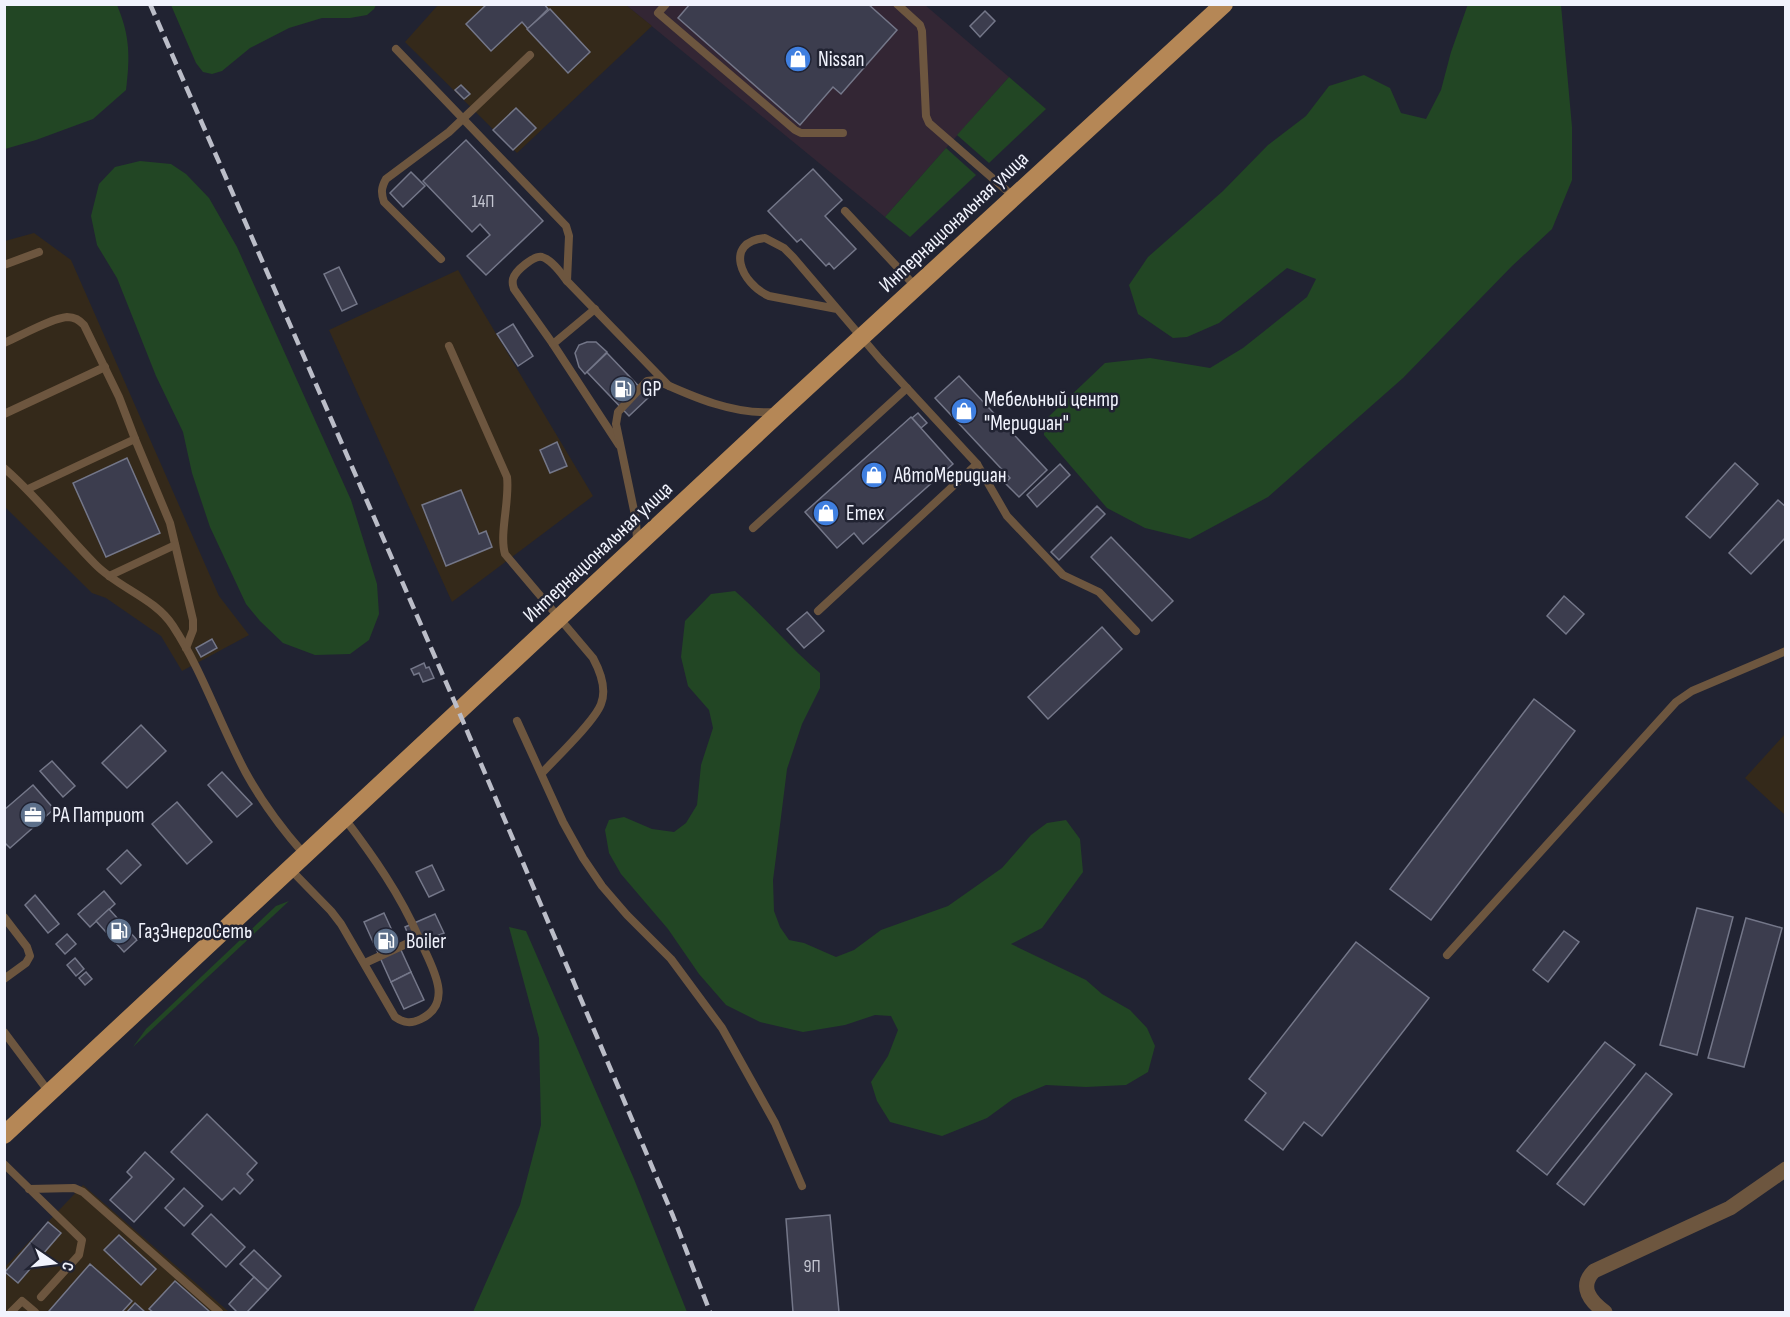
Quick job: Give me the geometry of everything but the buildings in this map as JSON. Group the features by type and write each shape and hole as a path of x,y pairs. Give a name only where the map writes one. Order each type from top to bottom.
{"main road":[{"name":"Интернациональная улица","path":"4,1135 780,412 1224,4"}],"street":[{"path":"1605,1312 1593,1304 1587,1291 1587,1282 1594,1271 1730,1208 1785,1169"}],"lane":[{"path":"666,4 658,13 795,130 801,133 843,133"},
{"path":"897,4 920,25 922,31 926,116 929,123 1014,197"},
{"path":"396,49 465,118 566,226 569,236 567,281"},
{"path":"441,259 384,202 381,193 386,179 428,149 465,118 530,55"},
{"path":"845,211 916,287"},
{"path":"837,309 769,296 761,292 743,274 740,267 743,249 750,242 765,238 784,248 837,309 861,338 977,464 1007,516 1063,575 1100,592 1136,631"},
{"path":"4,265 39,252"},
{"path":"621,449 553,344 514,289 512,283 514,276 536,257 541,256 548,260 669,386"},
{"path":"553,344 595,309"},
{"path":"4,343 57,319 68,317 77,319 84,325 119,397 170,523 193,620 193,630 186,648"},
{"path":"449,346 507,477 503,544 506,554 593,658 602,679 602,703 595,715 542,773"},
{"path":"4,414 105,367"},
{"path":"638,546 636,520 616,424 618,412 647,381 656,380 740,411 780,412"},
{"path":"753,528 907,388"},
{"path":"28,489 135,440"},
{"path":"818,611 977,464"},
{"path":"4,468 28,489 96,566 162,612 186,648 245,772 285,833 305,856"},
{"path":"109,576 175,545"},
{"path":"1447,955 1676,702 1692,691 1785,651"},
{"path":"517,721 563,822 583,858 627,915 670,958 722,1028 776,1123 802,1186"},
{"path":"291,869 331,911 395,1017 409,1023 422,1019 435,1010 439,1002 439,987 407,909 345,819"},
{"path":"4,917 27,947 30,957 26,963 4,979"},
{"path":"364,963 419,938"},
{"path":"4,1032 50,1093"},
{"path":"4,1164 82,1240 80,1255 41,1297"},
{"path":"29,1189 74,1188 83,1192 219,1312"},
{"path":"11,1312 22,1301 36,1312"}],"shaded area":[{"path":"438,5 626,5 652,26 517,153 405,42"},
{"path":"626,5 925,5 1009,77 885,217"},
{"path":"34,233 71,260 219,596 249,635 182,671 161,636 106,598 92,593 5,507 5,241"},
{"path":"458,270 593,496 452,602 329,330"},
{"path":"1785,734 1785,815 1745,778"},
{"path":"83,1185 229,1312 5,1312 4,1268"}],"green space":[{"path":"5,4 117,5 128,46 126,90 93,119 5,149"},
{"path":"1468,4 1561,5 1572,127 1572,180 1552,229 1512,266 1403,378 1268,497 1190,539 1145,528 1107,508 1044,435 1044,421 1105,363 1150,358 1210,368 1243,348 1307,297 1316,279 1287,268 1219,323 1187,337 1173,338 1138,314 1129,285 1148,257 1223,191 1268,145 1306,116 1329,86 1364,75 1390,88 1401,113 1426,119 1441,90 1451,52"},
{"path":"171,5 376,5 367,15 350,18 322,18 289,28 250,48 222,71 212,74 203,72 196,63"},
{"path":"1009,77 1046,109 989,163 957,135"},
{"path":"946,148 976,175 910,237 885,217"},
{"path":"140,161 171,164 186,174 209,198 237,247 351,500 377,584 379,614 369,640 350,654 315,655 283,643 246,604 210,527 192,473 183,432 156,376 117,278 97,245 91,216 99,184 115,167"},
{"path":"735,591 820,673 820,688 802,724 787,769 773,880 774,911 780,927 789,940 804,943 836,957 854,950 881,930 948,906 1002,868 1031,835 1047,823 1066,820 1080,839 1083,872 1042,928 1011,944 1086,980 1102,994 1130,1010 1147,1028 1155,1046 1148,1072 1126,1085 1086,1087 1046,1085 1013,1099 987,1118 942,1136 890,1122 877,1101 871,1082 888,1056 898,1030 891,1016 875,1015 845,1025 803,1032 760,1022 726,1005 699,974 668,929 621,874 609,853 605,830 609,820 624,817 652,829 674,832 686,823 697,805 701,765 713,728 709,710 688,686 681,657 685,621 711,594"},
{"path":"289,901 133,1047 146,1029 276,906"},
{"path":"509,927 526,931 634,1179 687,1312 473,1312 520,1205 541,1125 539,1038"}],"railway":[{"path":"150,4 459,712 673,1216 710,1312"}],"place":[{"name":"Nissan","path":"798,59"},
{"name":"GP","path":"623,389"},
{"name":"Мебельный центр \"Меридиан\"","path":"964,411"},
{"name":"АвтоМеридиан","path":"874,475"},
{"name":"Emex","path":"826,513"},
{"name":"РА Патриот","path":"33,815"},
{"name":"ГазЭнергоСеть","path":"119,931"},
{"name":"Boiler","path":"386,941"}]}
